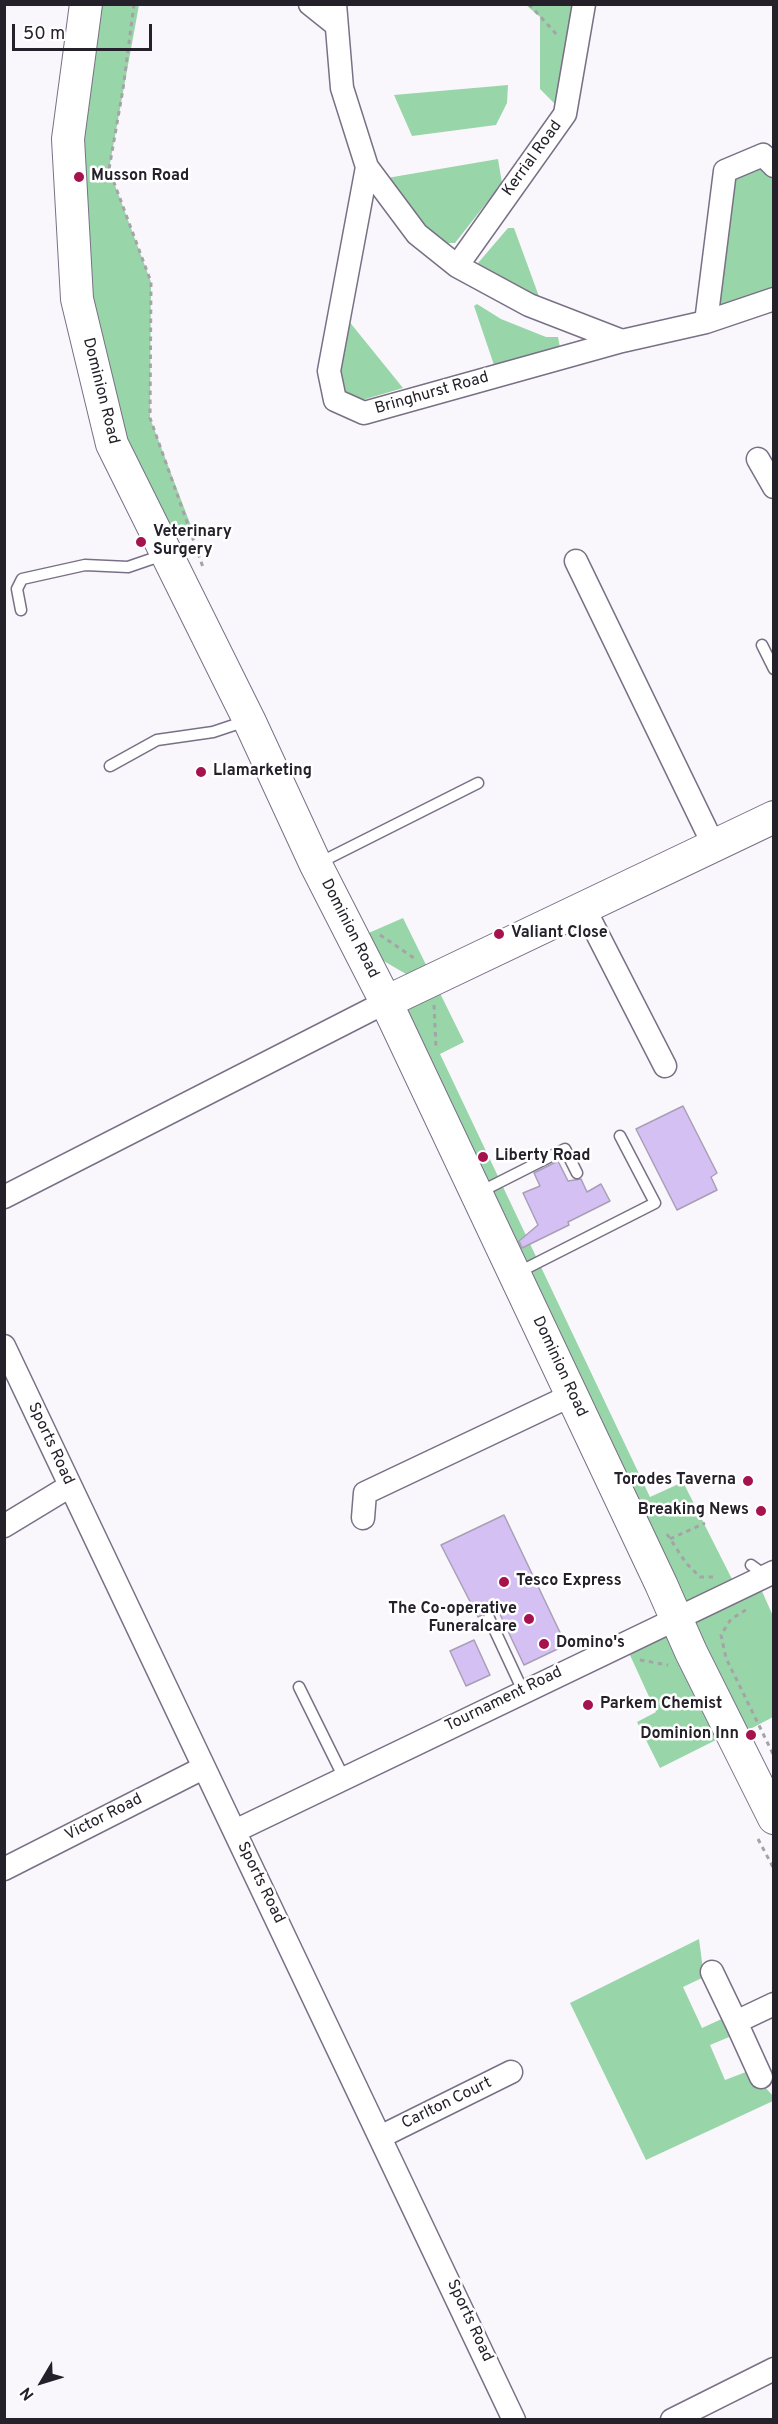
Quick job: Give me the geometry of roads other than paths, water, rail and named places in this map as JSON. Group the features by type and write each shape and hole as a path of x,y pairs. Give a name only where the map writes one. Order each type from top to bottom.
{"street":[{"name":"Dominion Road","path":"86,4 68,139 77,299 112,444 249,720 316,865 386,1002 677,1619 774,1818"},
{"path":"310,4 335,14"},
{"name":"Kerrial Road","path":"457,266 565,114 576,54 589,5"},
{"name":"Bringhurst Road","path":"335,14 342,88 367,166 417,234 457,266 529,305 622,341"},
{"path":"706,322 725,171 763,155 774,166"},
{"name":"Bringhurst Road","path":"367,166 329,371 335,400 364,413 622,341 706,322 774,299"},
{"path":"758,459 774,487"},
{"path":"576,561 714,846"},
{"path":"4,1197 386,1002 774,817"},
{"path":"584,908 665,1066"},
{"name":"Sports Road","path":"4,1346 203,1768 382,2136 514,2420"},
{"path":"363,1518 365,1493 572,1395"},
{"path":"4,1526 70,1486"},
{"name":"Tournament Road","path":"235,1831 651,1629 677,1619 763,1571"},
{"name":"Victor Road","path":"4,1869 203,1768"},
{"path":"712,1972 761,2077"},
{"path":"736,2022 774,2004"},
{"name":"Carlton Court","path":"382,2136 511,2072"},
{"path":"672,2420 774,2369"}],"lane":[{"path":"21,610 17,589 22,579 85,565 128,567 166,553"},
{"path":"762,645 774,669"},
{"path":"110,766 158,740 213,732 249,720"},
{"path":"316,865 478,783"},
{"path":"514,1274 655,1203 620,1136"},
{"path":"477,1194 565,1149 577,1173"},
{"path":"489,1618 523,1691"},
{"path":"299,1687 344,1778"}],"place":[{"name":"Musson Road","path":"79,177"},
{"name":"Veterinary Surgery","path":"141,542"},
{"name":"Llamarketing","path":"201,772"},
{"name":"Valiant Close","path":"499,934"},
{"name":"Liberty Road","path":"483,1157"},
{"name":"Torodes Taverna","path":"748,1481"},
{"name":"Breaking News","path":"761,1511"},
{"name":"Tesco Express","path":"504,1582"},
{"name":"The Co-operative Funeralcare","path":"529,1619"},
{"name":"Domino's","path":"544,1644"},
{"name":"Parkem Chemist","path":"588,1705"},
{"name":"Dominion Inn","path":"751,1735"}]}
